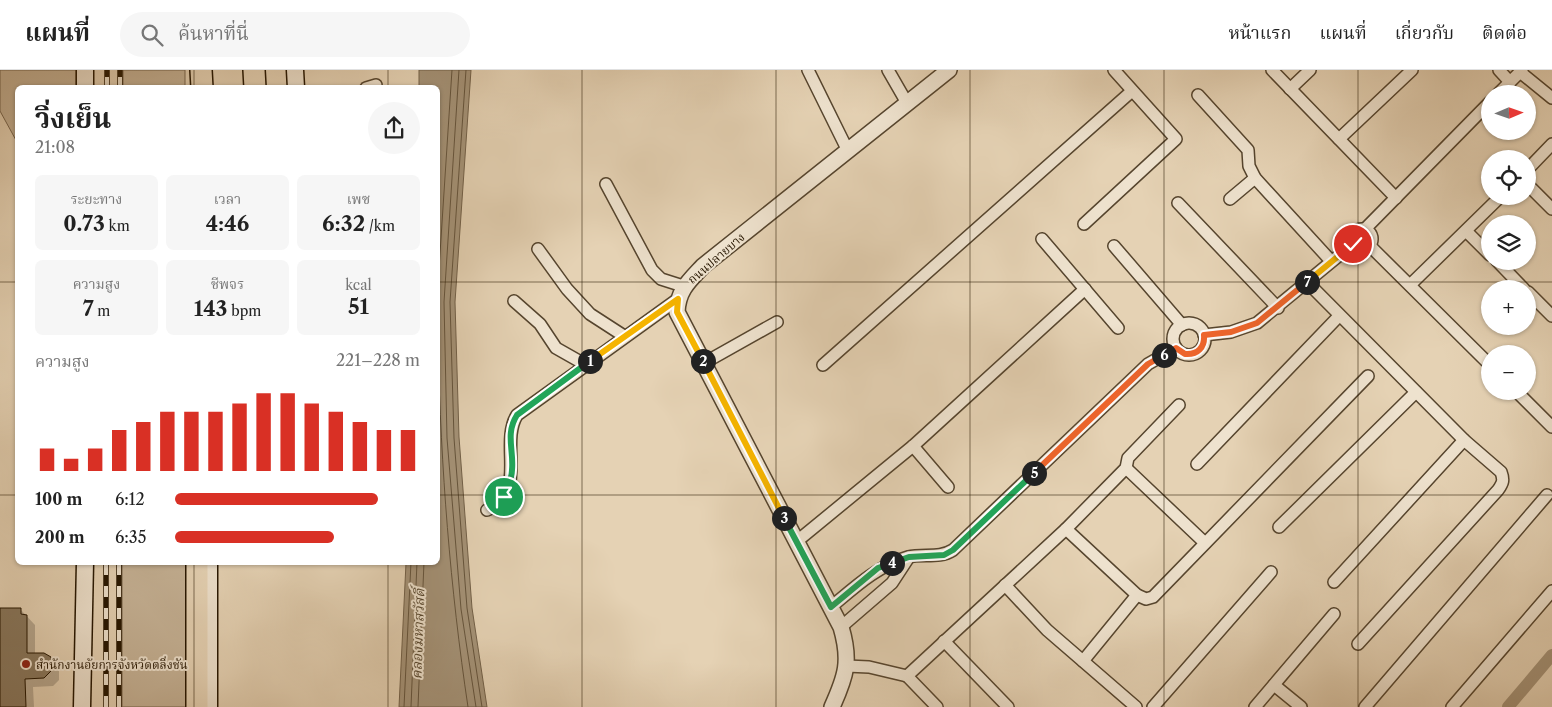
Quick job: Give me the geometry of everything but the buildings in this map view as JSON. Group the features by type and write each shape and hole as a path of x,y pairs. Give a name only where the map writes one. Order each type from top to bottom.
{"highway":[{"path":"201,70 202,85"},
{"path":"254,70 255,85"},
{"path":"197,565 197,707"}],"main road":[{"path":"86,70 86,85"},
{"path":"294,70 296,85"},
{"path":"82,707 85,565"},
{"path":"209,707 210,565"}],"street":[{"path":"808,70 848,150"},
{"path":"888,70 907,104"},
{"name":"ถนนปลายบาง","path":"681,293 703,266 949,70"},
{"path":"1084,224 1176,139 1114,70"},
{"path":"1272,70 1396,198"},
{"path":"1290,89 1310,70"},
{"path":"1339,139 1412,70"},
{"path":"1499,70 1510,82"},
{"path":"1507,85 1521,71 1552,98"},
{"path":"823,365 1132,92"},
{"path":"1198,95 1248,150 1249,166 1255,178 1331,261"},
{"path":"1204,335 1231,332 1257,323 1278,308 1353,244 1354,233 1365,229 1481,111"},
{"path":"1536,161 1552,144"},
{"path":"1230,199 1255,178"},
{"path":"606,184 652,270 681,293"},
{"path":"1536,193 1552,209"},
{"path":"1178,202 1278,308"},
{"path":"1410,285 1467,232 1492,205"},
{"path":"1365,229 1372,234 1370,246"},
{"path":"1467,232 1481,246"},
{"path":"1042,239 1118,328"},
{"path":"1353,244 1363,250 1370,246"},
{"path":"1114,246 1182,325"},
{"path":"1370,246 1481,356"},
{"path":"538,249 567,289 590,314 624,336"},
{"path":"1505,270 1515,280"},
{"path":"1307,282 1464,440 1501,472 1503,483 1358,644"},
{"path":"796,542 912,446 1085,289"},
{"path":"487,510 498,506 504,497 512,472 510,431 517,415 681,293"},
{"path":"681,293 677,312 841,627 848,666 832,707"},
{"path":"1536,300 1552,316"},
{"path":"514,301 540,324 556,348 586,364"},
{"path":"1197,464 1339,316"},
{"path":"704,363 777,322"},
{"path":"1193,324 1198,326 1204,335 1203,346 1195,353 1185,354 1176,348 1173,338 1178,328 1182,325 1193,324"},
{"path":"831,607 878,568 909,557 944,555 953,550 1148,364 1176,348"},
{"path":"1066,529 1137,595 1146,599 1152,597 1368,376"},
{"path":"1279,527 1416,392"},
{"path":"1525,400 1552,427"},
{"path":"907,676 1066,529 1126,468 1128,458 1179,405"},
{"path":"1334,582 1464,440"},
{"path":"912,446 948,487"},
{"path":"1126,468 1205,543"},
{"path":"1365,707 1547,495"},
{"path":"841,627 892,583 909,557"},
{"path":"1154,707 1272,572"},
{"path":"1005,585 1047,630 1136,707"},
{"path":"1452,707 1552,591"},
{"path":"1083,661 1137,595"},
{"path":"1255,707 1334,614"},
{"path":"944,641 1008,707"},
{"path":"848,666 869,667 907,676 937,707"},
{"path":"1274,685 1301,707"}],"shaded area":[{"path":"0,70 76,70 76,85 15,85 15,138 0,111"},
{"path":"123,70 185,70 185,85 123,85"},
{"path":"122,565 190,565 194,707 122,707"}],"water":[{"name":"คลองมหาสวัสดิ์","path":"419,70 471,70 455,302 459,437 472,608 487,707 399,707 406,565 440,565 440,85 419,85"}],"waterway":[{"path":"1508,707 1552,655"}],"railway":[{"path":"107,70 107,85"},
{"path":"120,70 120,85"},
{"path":"106,565 106,707"},
{"path":"119,565 119,707"}],"place":[{"name":"สํานักงานอัยการจังหวัดตลิ่งชัน","path":"26,664"}],"route":[{"path":"504,497 512,472 510,431 517,415 624,336 678,299 677,312 831,607 878,568 909,557 948,554 1148,364 1176,348 1185,354 1195,353 1203,346 1204,335 1231,332 1257,323 1278,308 1353,244"}]}
